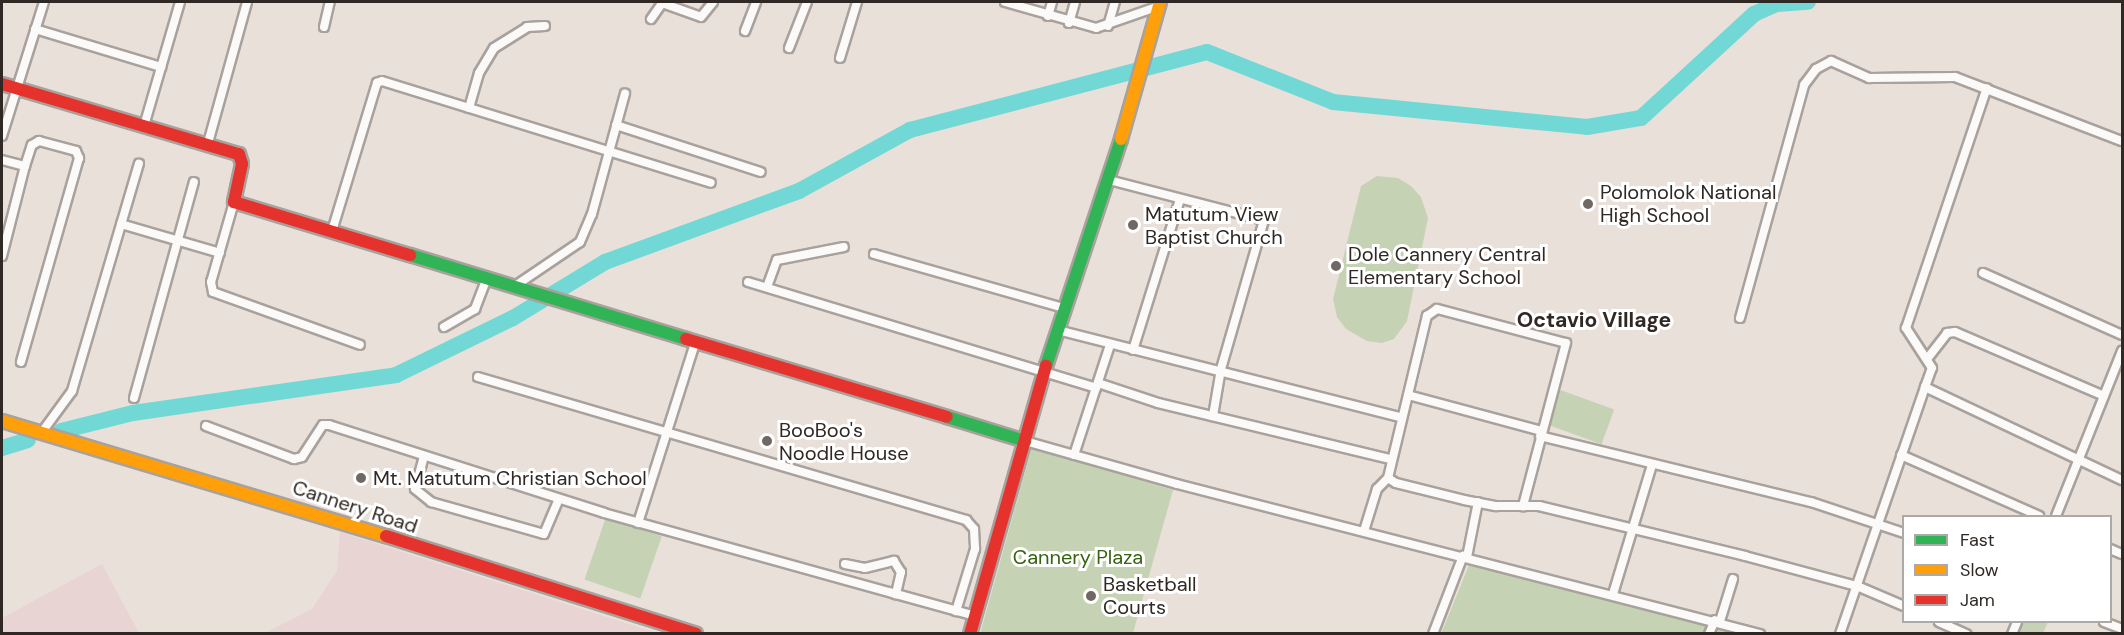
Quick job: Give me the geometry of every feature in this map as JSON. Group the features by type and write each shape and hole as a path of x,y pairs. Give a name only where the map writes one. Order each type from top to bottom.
{"street":[{"path":"2,136 44,2"},
{"path":"144,126 180,2"},
{"path":"208,143 248,2"},
{"path":"324,27 330,2"},
{"path":"651,19 662,3 701,17 713,2"},
{"path":"745,31 756,2"},
{"path":"789,48 807,2"},
{"path":"840,58 857,2"},
{"path":"1005,2 1021,4 1069,23 1096,28 1108,26 1160,4"},
{"path":"1048,16 1052,2"},
{"path":"1069,23 1075,2"},
{"path":"1108,26 1115,2"},
{"path":"970,633 1064,308 1109,180 1160,4"},
{"path":"469,108 479,73 494,48 527,27 545,26"},
{"path":"35,29 161,67"},
{"path":"1740,318 1804,86 1816,69 1831,61 1869,78 1936,74 1988,88 2122,141"},
{"path":"332,231 379,81 609,148 711,183"},
{"path":"2,84 208,143 241,158 234,202 211,282 218,296 360,345"},
{"path":"1840,633 1932,369 1906,328 1988,88"},
{"path":"515,286 580,242 592,214 625,93"},
{"path":"616,125 761,172"},
{"path":"2,256 25,166 33,145 39,141 79,154 21,362"},
{"path":"2,160 25,166"},
{"path":"42,432 72,391 139,164"},
{"path":"1109,180 1264,220 1221,369 1213,416"},
{"path":"134,398 194,182"},
{"path":"1133,350 1180,199"},
{"path":"234,202 487,276 695,343 1074,455 1718,620 1760,633"},
{"path":"121,224 220,253"},
{"path":"767,287 777,261 844,247"},
{"path":"874,254 1064,308"},
{"path":"1983,273 2122,335"},
{"path":"444,327 475,309 487,276"},
{"path":"748,282 934,341 1046,370 1097,386 1390,459"},
{"path":"1364,531 1377,489 1388,478 1390,459 1427,316 1434,310 1566,343 1540,433 1523,506"},
{"path":"1058,330 1110,345 1221,369 1402,418"},
{"path":"1927,359 1947,333 1955,332 2104,396"},
{"path":"638,524 695,343"},
{"path":"1074,455 1110,345"},
{"path":"2056,515 2077,458 2122,351"},
{"path":"478,377 966,519 974,529 975,549 956,611"},
{"path":"1925,387 2122,480"},
{"path":"1408,395 1652,465 1879,521 1902,532"},
{"name":"Cannery Road","path":"2,421 696,633"},
{"path":"206,426 294,459 302,457 325,424 638,524 975,616"},
{"path":"1901,455 2037,515"},
{"path":"424,456 414,487 419,496 431,502 544,534 559,499"},
{"path":"1613,594 1652,465"},
{"path":"1388,478 1396,483 1478,502 1539,506 1632,528 1857,586 1902,605"},
{"path":"1433,633 1465,556 1478,502"},
{"path":"846,564 865,568 894,561 901,572 896,594"},
{"path":"1709,633 1718,620 1733,579"},
{"path":"1944,623 1966,633"}],"shaded area":[{"path":"340,532 657,633 265,633 312,609 337,571"},
{"path":"102,564 139,633 2,633 2,618"}],"green space":[{"path":"1377,176 1398,178 1411,186 1421,197 1428,218 1407,321 1394,339 1382,343 1367,341 1346,329 1337,317 1333,299 1361,186"},
{"path":"1555,388 1614,410 1602,444 1542,423"},
{"name":"Cannery Plaza","path":"1032,447 1173,490 1133,633 980,634"},
{"path":"606,517 662,536 640,599 585,579"},
{"path":"1469,565 1718,626 1741,633 1441,634"},
{"path":"2018,623 2048,623 2043,633 2013,634"}],"waterway":[{"path":"61,431 133,413 396,375 513,318 605,262 799,191 910,130 1207,52 1333,102 1587,127 1641,118 1754,14 1776,4 1808,2"},
{"path":"2,448 28,440"}],"traffic: fast":[{"path":"1046,366 1121,139"},
{"path":"410,255 686,339"},
{"path":"947,417 1025,441"}],"traffic: slow":[{"path":"1121,139 1160,2"},
{"path":"2,421 386,536"}],"traffic: jam":[{"path":"2,84 239,154 242,164 234,202 410,255"},
{"path":"686,339 947,417"},
{"path":"970,634 1046,366"},
{"path":"386,536 696,634"}],"place":[{"name":"Polomolok National High School","path":"1588,204"},
{"name":"Matutum View Baptist Church","path":"1133,225"},
{"name":"Dole Cannery Central Elementary School","path":"1336,266"},
{"name":"BooBoo's Noodle House","path":"767,441"},
{"name":"Mt. Matutum Christian School","path":"361,478"},
{"name":"Basketball Courts","path":"1091,596"}],"district":[{"name":"Octavio Village","path":"1594,320"}]}
